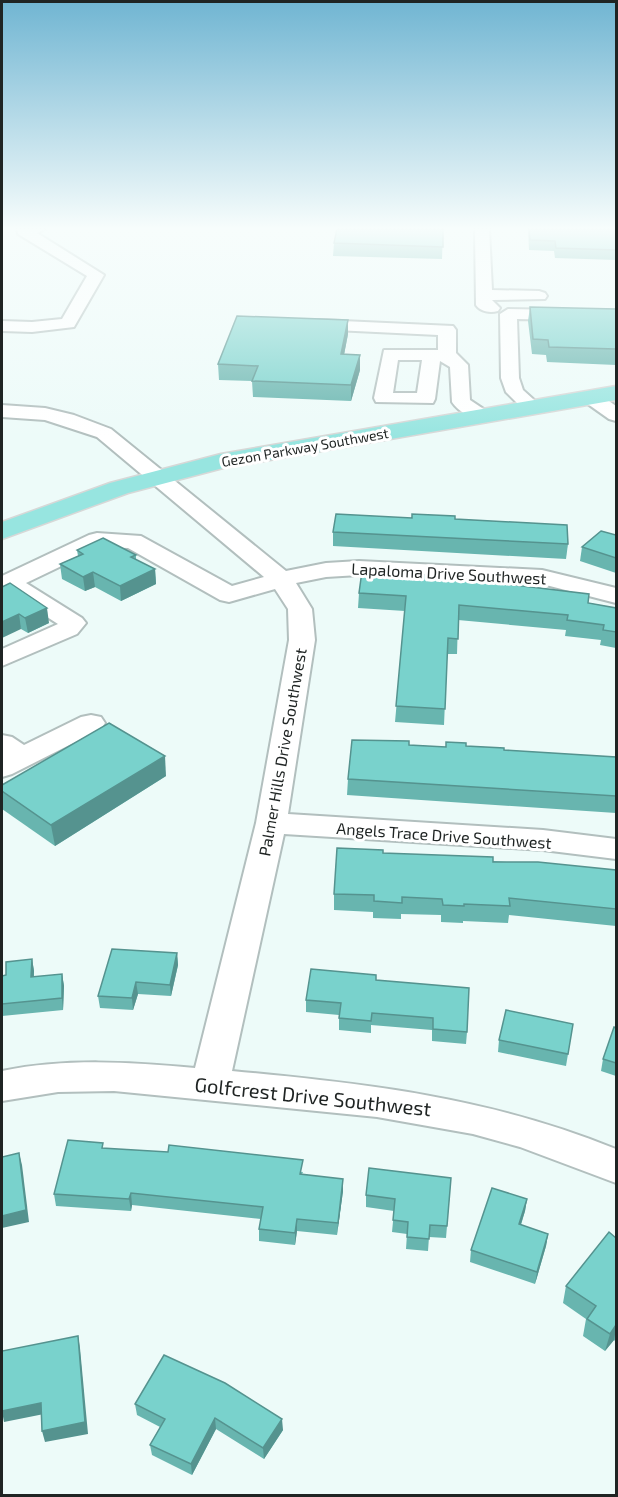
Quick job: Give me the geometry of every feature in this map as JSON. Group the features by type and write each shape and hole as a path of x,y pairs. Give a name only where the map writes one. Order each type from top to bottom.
{"main road":[{"name":"Gezon Parkway Southwest","path":"2,531 90,497 158,476 258,454 616,393"}],"street":[{"path":"2,326 32,327 68,323 82,299"},
{"path":"484,300 509,299"},
{"path":"484,300 508,314 616,316"},
{"path":"508,314 510,378 515,392 533,408"},
{"path":"320,325 447,330 440,356 459,365 461,402 484,416"},
{"path":"592,398 616,415"},
{"name":"Palmer Hills Drive Southwest","path":"2,411 45,414 67,419 104,433 281,579 300,609 302,640 271,823 210,1084"},
{"name":"Lapaloma Drive Southwest","path":"5,583 97,540 133,541 229,595 281,579 344,568 520,576 569,582 616,596"},
{"path":"2,658 68,629 73,623 5,583"},
{"path":"8,756 91,723"},
{"name":"Angels Trace Drive Southwest","path":"271,823 543,840 616,849"},
{"name":"Golfcrest Drive Southwest","path":"2,1086 52,1078 95,1076 210,1084 376,1100 435,1109 524,1131 616,1166"}],"building":[{"path":"530,307 616,309 616,349 549,347 548,340 533,339"},
{"path":"237,316 348,320 341,354 360,355 351,385 252,381 258,366 218,364"},
{"path":"336,514 412,518 412,514 455,516 455,519 567,525 568,544 333,532"},
{"path":"601,531 616,535 616,558 582,547"},
{"path":"103,538 136,555 131,557 155,569 120,586 93,572 83,577 60,564 83,554 77,550"},
{"path":"362,571 464,577 464,579 589,594 588,603 616,608 616,632 603,630 604,625 567,620 568,615 459,605 458,639 448,638 445,709 396,706 406,596 359,593"},
{"path":"10,583 47,608 25,618 19,614 2,622 2,587"},
{"path":"109,723 165,756 51,825 2,791 2,785"},
{"path":"352,740 409,741 409,745 446,747 446,742 466,743 466,746 504,748 504,750 616,757 616,796 348,779"},
{"path":"337,848 383,850 383,853 493,857 493,862 538,862 616,870 616,909 509,898 510,906 443,905 442,899 402,897 402,903 374,901 374,895 334,894"},
{"path":"112,949 177,953 170,985 136,982 132,998 98,996"},
{"path":"32,959 31,977 62,974 62,998 2,1004 2,976 6,975 6,962"},
{"path":"311,969 376,975 376,980 469,988 467,1032 433,1029 433,1018 372,1013 371,1021 339,1018 341,1003 306,1000"},
{"path":"506,1010 573,1024 568,1054 499,1040"},
{"path":"614,1027 616,1028 616,1063 603,1059"},
{"path":"68,1140 103,1143 102,1148 168,1152 169,1145 303,1160 300,1174 343,1179 338,1223 297,1219 295,1233 259,1229 263,1207 131,1193 129,1199 54,1194"},
{"path":"19,1153 26,1210 2,1216 2,1157"},
{"path":"369,1168 451,1178 447,1226 430,1225 429,1239 407,1237 408,1222 393,1220 395,1199 366,1195"},
{"path":"492,1188 527,1199 519,1224 548,1234 537,1272 471,1250"},
{"path":"609,1232 616,1238 616,1325 610,1334 587,1319 596,1306 566,1286"},
{"path":"78,1336 85,1422 42,1431 41,1403 2,1411 2,1351"},
{"path":"164,1355 225,1383 282,1419 263,1448 215,1418 191,1464 150,1445 165,1419 135,1404"}]}
